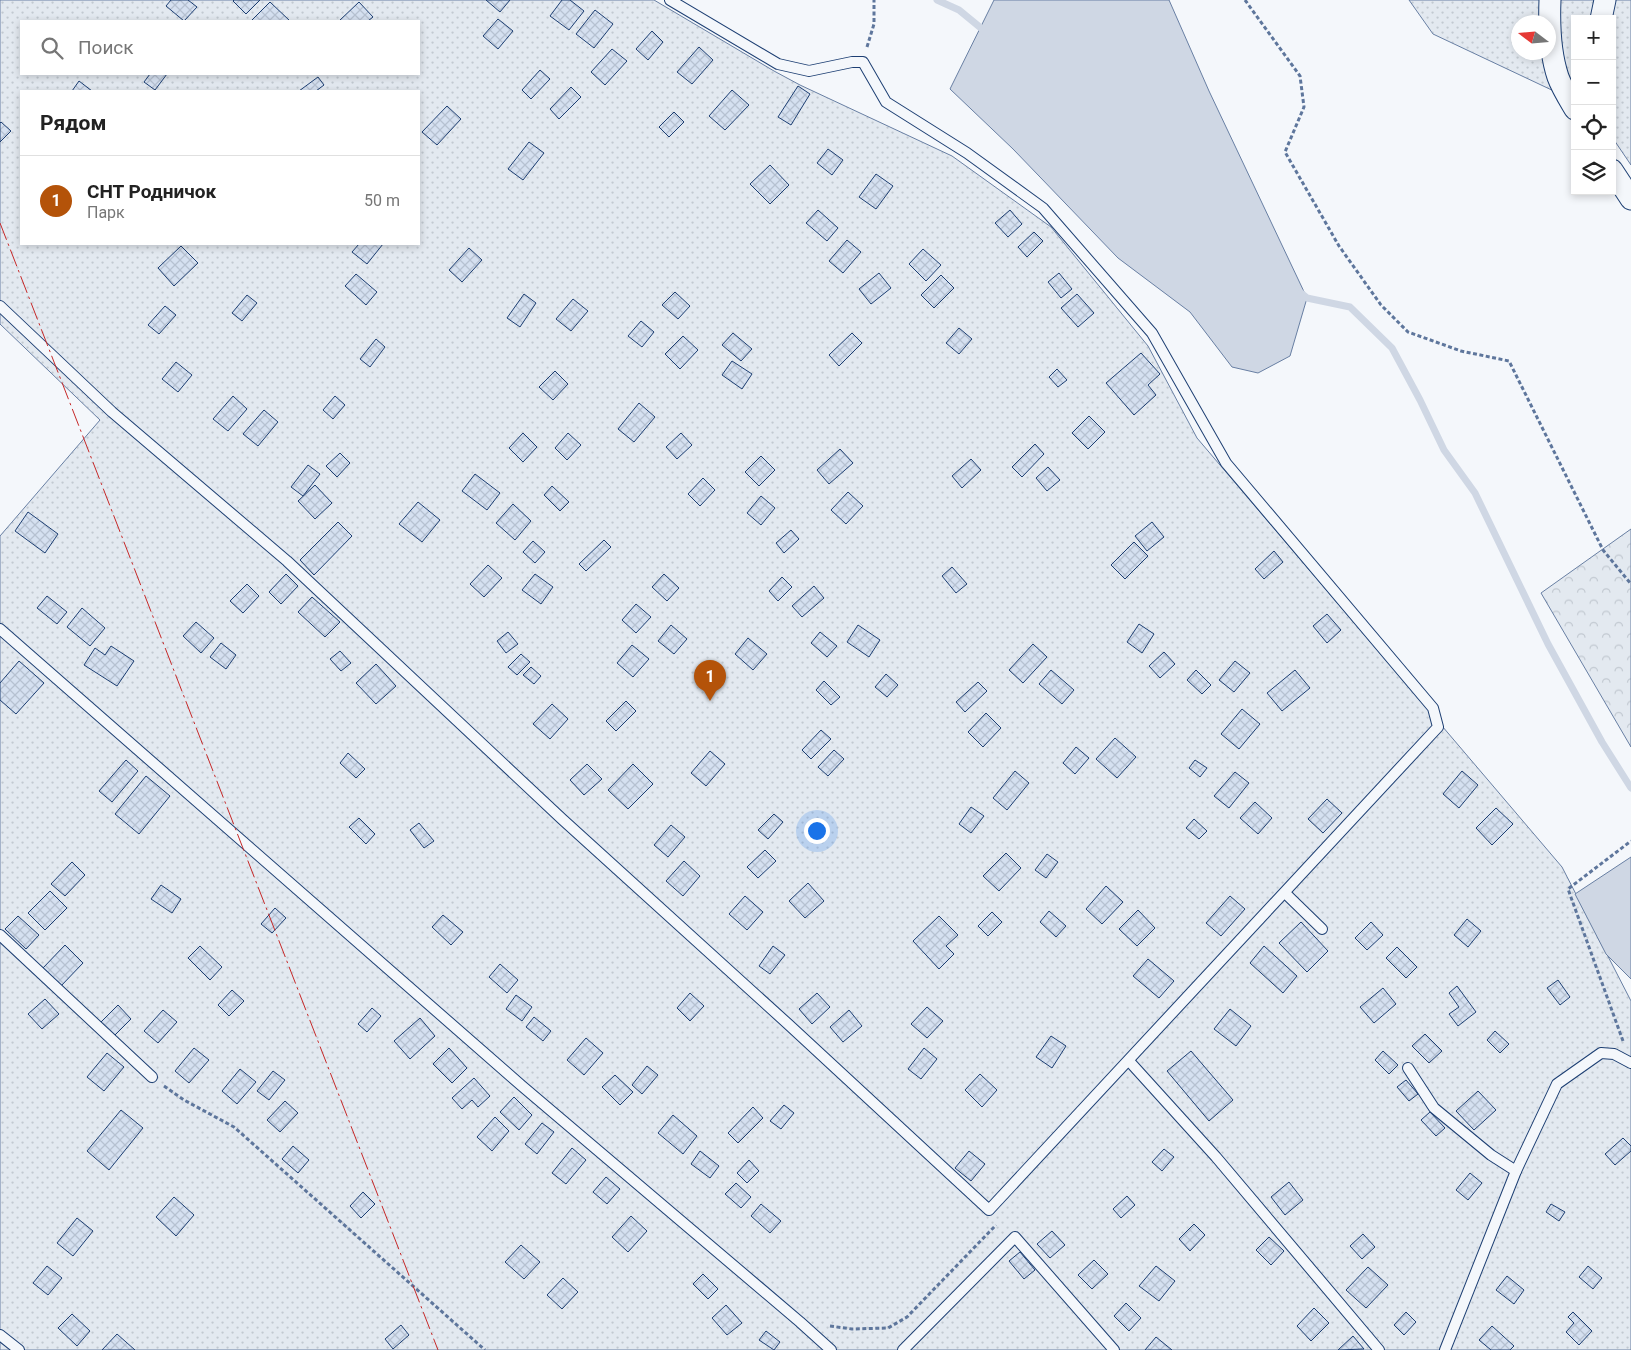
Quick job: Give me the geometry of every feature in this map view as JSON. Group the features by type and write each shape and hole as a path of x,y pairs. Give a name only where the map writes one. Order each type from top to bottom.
{"street":[{"path":"1550,0 1549,23 1554,59 1559,79 1573,105"},
{"path":"1602,15 1605,0"},
{"path":"1616,176 1631,200"}],"lane":[{"path":"0,306 112,412 301,574 562,818 989,1210 1438,727 1433,708 1226,464 1152,333 1043,208 967,153 886,102 863,62 852,62 809,71 778,64 670,0"},
{"path":"0,629 522,1086 831,1350"},
{"path":"1285,893 1322,929"},
{"path":"0,935 152,1078"},
{"path":"1445,1350 1516,1171 1558,1084 1601,1053 1614,1054 1631,1063"},
{"path":"1129,1061 1216,1157 1378,1350"},
{"path":"1408,1068 1434,1108 1491,1155 1516,1171"},
{"path":"903,1350 1015,1237 1114,1350"},
{"path":"0,1335 18,1350"}],"path":[{"path":"863,62 874,24 874,0"},
{"path":"1245,0 1300,76 1304,107 1285,152 1339,246 1381,305 1408,332 1461,351 1509,361 1603,550 1631,584"},
{"path":"1631,842 1568,889 1631,1063"},
{"path":"152,1078 184,1100 234,1127 485,1350"},
{"path":"800,1322 852,1329 888,1328 906,1317 1000,1221"}],"green space":[{"path":"0,0 654,0 800,85 952,156 1051,227 1148,346 1197,438 1562,867 1631,1001 1631,1350 0,1350 0,536 100,420 0,324"},
{"path":"1409,0 1631,0 1631,165 1616,143 1616,15 1571,15 1571,99 1433,34"},
{"path":"1631,529 1631,747 1541,593"}],"shaded area":[{"path":"994,0 1169,0 1209,91 1307,298 1290,356 1258,373 1232,367 1190,312 1118,258 1013,149 950,89"},
{"path":"1631,857 1631,979 1606,954 1575,894"}],"building":[{"path":"171,0 188,0 197,7 183,20 166,6"},
{"path":"234,0 260,0 246,14"},
{"path":"486,0 510,0 500,12"},
{"path":"562,0 570,0 584,11 569,30 550,16"},
{"path":"270,2 289,20 252,20"},
{"path":"359,2 373,17 369,20 340,20"},
{"path":"595,10 613,24 594,48 576,34"},
{"path":"498,19 513,31 498,49 483,36"},
{"path":"652,31 663,42 648,60 636,49"},
{"path":"699,47 713,60 692,84 677,72"},
{"path":"612,49 627,61 605,85 591,72"},
{"path":"540,70 550,79 531,99 522,90"},
{"path":"149,75 166,75 155,90 144,82"},
{"path":"318,77 324,85 317,90 300,90"},
{"path":"79,81 91,90 73,90"},
{"path":"798,86 810,94 791,125 778,117"},
{"path":"571,87 581,97 559,119 550,109"},
{"path":"732,90 749,105 725,130 709,116"},
{"path":"447,106 461,119 437,145 422,132"},
{"path":"674,112 684,122 669,137 659,127"},
{"path":"0,123 11,131 0,142"},
{"path":"529,142 544,153 523,180 508,169"},
{"path":"828,149 843,160 832,175 817,163"},
{"path":"770,165 789,185 770,204 750,184"},
{"path":"876,174 893,186 876,209 859,197"},
{"path":"818,210 838,228 827,241 806,223"},
{"path":"1010,210 1022,224 1008,237 995,223"},
{"path":"1034,232 1043,241 1027,257 1018,247"},
{"path":"847,240 861,252 843,273 829,261"},
{"path":"358,245 382,245 367,264 352,252"},
{"path":"181,246 198,263 174,286 158,268"},
{"path":"469,248 482,260 462,282 449,270"},
{"path":"923,249 941,265 926,281 909,264"},
{"path":"879,273 891,288 871,304 859,289"},
{"path":"1059,273 1072,289 1061,298 1048,282"},
{"path":"356,274 377,292 366,305 345,286"},
{"path":"941,275 954,288 934,308 921,295"},
{"path":"675,292 690,306 678,319 662,305"},
{"path":"524,294 536,303 520,327 507,318"},
{"path":"1077,294 1094,313 1078,327 1061,308"},
{"path":"247,295 257,303 242,321 232,313"},
{"path":"573,299 588,311 571,331 556,319"},
{"path":"165,306 176,315 159,334 148,325"},
{"path":"641,321 654,332 642,347 628,336"},
{"path":"959,328 972,339 959,354 946,343"},
{"path":"733,333 752,349 741,361 722,345"},
{"path":"852,333 862,343 839,366 829,355"},
{"path":"683,336 698,350 680,369 665,354"},
{"path":"376,339 385,347 370,367 360,359"},
{"path":"1141,353 1160,374 1148,385 1156,395 1134,415 1106,383"},
{"path":"732,361 752,374 742,389 722,375"},
{"path":"176,362 192,375 178,392 162,379"},
{"path":"1057,369 1067,380 1058,387 1049,377"},
{"path":"555,371 568,384 553,400 539,387"},
{"path":"233,396 247,409 228,431 213,419"},
{"path":"335,396 345,405 333,419 323,410"},
{"path":"639,403 655,417 634,442 618,429"},
{"path":"264,410 278,422 258,446 243,434"},
{"path":"1089,416 1105,432 1088,449 1072,433"},
{"path":"523,433 537,447 523,462 509,448"},
{"path":"568,433 581,445 567,460 555,448"},
{"path":"681,433 692,445 677,459 666,447"},
{"path":"1035,444 1044,454 1022,477 1012,467"},
{"path":"840,449 853,463 829,484 817,470"},
{"path":"340,453 350,463 337,477 326,466"},
{"path":"761,456 775,470 759,486 745,472"},
{"path":"971,459 981,470 962,488 952,476"},
{"path":"308,465 320,474 303,496 291,487"},
{"path":"1048,467 1060,480 1047,491 1036,478"},
{"path":"475,474 500,493 487,510 462,491"},
{"path":"703,478 715,490 700,506 688,494"},
{"path":"315,485 332,503 315,519 298,501"},
{"path":"552,486 569,502 560,511 544,495"},
{"path":"848,492 863,506 846,524 831,510"},
{"path":"761,496 775,508 761,525 747,513"},
{"path":"418,502 440,520 422,542 399,524"},
{"path":"513,504 531,521 515,540 496,523"},
{"path":"28,512 58,534 45,553 15,531"},
{"path":"338,522 352,536 314,575 300,560"},
{"path":"1152,522 1164,537 1147,551 1135,536"},
{"path":"791,530 799,539 784,553 776,543"},
{"path":"604,540 611,547 586,571 579,564"},
{"path":"533,541 545,552 535,563 523,552"},
{"path":"1134,542 1148,556 1125,579 1111,565"},
{"path":"1274,551 1283,562 1264,579 1255,569"},
{"path":"488,565 502,578 484,597 470,584"},
{"path":"952,567 967,584 956,593 942,576"},
{"path":"286,574 298,586 281,604 269,592"},
{"path":"535,574 553,587 541,604 522,590"},
{"path":"664,574 679,588 667,601 652,587"},
{"path":"782,577 792,587 778,601 769,591"},
{"path":"247,584 259,596 243,613 230,601"},
{"path":"814,586 824,598 802,617 792,606"},
{"path":"47,596 67,612 57,624 37,608"},
{"path":"312,597 340,622 325,637 298,612"},
{"path":"636,604 651,617 636,633 622,620"},
{"path":"82,608 105,628 90,646 67,627"},
{"path":"1327,614 1341,630 1327,643 1313,626"},
{"path":"196,622 214,638 201,653 183,636"},
{"path":"1139,624 1154,634 1142,653 1127,642"},
{"path":"671,625 687,639 674,654 658,641"},
{"path":"858,625 880,640 869,657 847,642"},
{"path":"508,632 518,644 506,653 497,641"},
{"path":"820,632 837,646 827,657 811,643"},
{"path":"748,638 767,654 753,670 735,654"},
{"path":"221,643 236,655 226,669 210,657"},
{"path":"1033,644 1047,657 1023,683 1009,670"},
{"path":"632,645 649,659 633,677 617,663"},
{"path":"111,646 134,661 117,686 84,665 95,648 105,655"},
{"path":"340,651 351,663 341,671 330,659"},
{"path":"1164,652 1175,664 1160,678 1149,666"},
{"path":"521,654 530,662 517,675 508,667"},
{"path":"19,661 44,683 16,714 0,700 0,683"},
{"path":"1235,661 1250,673 1234,692 1219,680"},
{"path":"376,664 396,686 376,704 356,683"},
{"path":"531,667 541,676 534,684 523,675"},
{"path":"1051,670 1074,690 1062,704 1039,684"},
{"path":"1196,670 1211,685 1202,694 1187,680"},
{"path":"1295,670 1310,688 1282,711 1267,693"},
{"path":"886,674 898,685 887,697 875,687"},
{"path":"824,681 840,697 831,705 816,690"},
{"path":"978,682 987,691 965,712 956,702"},
{"path":"626,701 636,711 616,731 606,721"},
{"path":"552,704 568,719 550,739 533,724"},
{"path":"1242,709 1260,724 1239,749 1221,734"},
{"path":"986,713 1001,728 983,747 968,732"},
{"path":"821,730 831,739 811,759 802,750"},
{"path":"1115,738 1136,757 1117,778 1096,759"},
{"path":"1076,747 1089,758 1075,774 1063,763"},
{"path":"834,750 844,759 828,776 818,767"},
{"path":"710,751 725,764 706,786 691,773"},
{"path":"348,753 365,769 356,778 340,763"},
{"path":"126,760 138,771 112,802 99,791"},
{"path":"1195,760 1207,768 1200,777 1189,768"},
{"path":"587,764 602,779 584,795 570,780"},
{"path":"633,764 653,784 628,809 608,790"},
{"path":"1015,771 1029,783 1007,810 993,798"},
{"path":"1462,771 1478,785 1459,808 1443,794"},
{"path":"1235,772 1249,783 1229,808 1214,796"},
{"path":"146,776 170,796 139,834 115,814"},
{"path":"1327,799 1342,813 1323,833 1308,819"},
{"path":"1255,802 1272,818 1258,834 1240,818"},
{"path":"971,807 984,816 971,833 959,824"},
{"path":"1496,808 1513,824 1492,845 1476,828"},
{"path":"774,814 783,822 768,839 758,830"},
{"path":"359,818 375,834 366,844 349,827"},
{"path":"1194,819 1207,831 1199,839 1186,828"},
{"path":"419,823 434,841 424,848 410,830"},
{"path":"671,825 685,837 668,857 654,845"},
{"path":"765,850 776,861 758,878 747,867"},
{"path":"1006,853 1021,868 999,891 983,876"},
{"path":"1047,854 1058,862 1046,878 1035,870"},
{"path":"684,861 700,876 683,896 666,881"},
{"path":"72,862 85,875 65,896 51,884"},
{"path":"808,883 824,901 805,918 789,901"},
{"path":"161,885 181,899 172,913 151,899"},
{"path":"1106,886 1123,902 1102,924 1086,909"},
{"path":"50,891 67,908 45,930 28,913"},
{"path":"745,896 763,912 747,930 729,914"},
{"path":"1230,896 1245,909 1221,936 1206,923"},
{"path":"275,908 286,918 272,933 261,924"},
{"path":"1138,910 1155,928 1137,946 1119,929"},
{"path":"1049,911 1066,926 1056,937 1040,922"},
{"path":"992,912 1002,922 988,936 978,926"},
{"path":"443,915 463,932 451,945 432,927"},
{"path":"18,916 39,935 26,949 5,929"},
{"path":"939,916 958,935 946,946 954,954 939,969 913,941"},
{"path":"1467,919 1481,931 1468,947 1454,935"},
{"path":"1301,922 1328,951 1307,972 1279,943"},
{"path":"1371,922 1383,935 1367,950 1355,938"},
{"path":"65,945 83,963 60,987 42,969"},
{"path":"200,946 222,967 210,980 188,958"},
{"path":"773,946 785,955 770,974 759,966"},
{"path":"1264,946 1297,976 1283,993 1250,963"},
{"path":"1397,947 1417,967 1406,978 1386,958"},
{"path":"1148,959 1174,981 1159,998 1133,976"},
{"path":"500,964 518,980 507,993 489,977"},
{"path":"1558,980 1570,997 1560,1005 1547,988"},
{"path":"1457,986 1476,1012 1458,1026 1449,1014 1459,1007 1449,993"},
{"path":"1383,988 1396,1004 1374,1023 1360,1007"},
{"path":"232,990 244,1001 229,1016 218,1005"},
{"path":"690,993 704,1006 690,1021 677,1008"},
{"path":"817,993 830,1007 812,1024 799,1009"},
{"path":"516,995 532,1007 522,1021 506,1009"},
{"path":"45,999 59,1014 42,1029 28,1014"},
{"path":"118,1005 131,1019 114,1036 101,1022"},
{"path":"927,1007 943,1021 927,1038 911,1024"},
{"path":"372,1008 381,1016 367,1032 358,1024"},
{"path":"1230,1009 1251,1026 1236,1046 1214,1029"},
{"path":"163,1010 177,1022 158,1043 144,1031"},
{"path":"849,1010 862,1026 843,1042 830,1027"},
{"path":"534,1017 551,1031 543,1041 526,1027"},
{"path":"420,1018 435,1036 410,1059 394,1041"},
{"path":"1495,1031 1509,1044 1500,1053 1487,1040"},
{"path":"1425,1034 1442,1051 1429,1063 1412,1046"},
{"path":"1051,1036 1066,1046 1052,1068 1036,1057"},
{"path":"586,1038 603,1053 584,1075 567,1060"},
{"path":"194,1048 209,1060 189,1083 175,1071"},
{"path":"449,1048 467,1068 452,1083 433,1064"},
{"path":"924,1048 937,1059 921,1079 908,1069"},
{"path":"1191,1051 1233,1100 1209,1121 1167,1071"},
{"path":"1383,1051 1398,1065 1389,1074 1375,1060"},
{"path":"107,1053 124,1067 104,1091 87,1077"},
{"path":"647,1066 658,1075 642,1094 632,1085"},
{"path":"240,1069 256,1082 237,1104 222,1091"},
{"path":"273,1071 285,1080 269,1100 257,1091"},
{"path":"980,1074 997,1090 982,1107 965,1090"},
{"path":"615,1075 633,1092 620,1105 602,1087"},
{"path":"474,1078 490,1096 478,1107 472,1100 462,1109 452,1098"},
{"path":"1406,1080 1418,1094 1409,1101 1397,1087"},
{"path":"1478,1091 1496,1110 1474,1130 1456,1111"},
{"path":"514,1097 532,1115 519,1130 500,1112"},
{"path":"285,1101 298,1113 280,1132 267,1120"},
{"path":"784,1105 794,1113 781,1129 770,1121"},
{"path":"753,1107 763,1118 738,1143 728,1133"},
{"path":"121,1110 143,1128 109,1170 87,1151"},
{"path":"1430,1112 1445,1128 1436,1136 1421,1120"},
{"path":"673,1115 697,1136 683,1154 658,1133"},
{"path":"495,1117 509,1131 492,1151 477,1137"},
{"path":"542,1123 554,1132 537,1154 525,1144"},
{"path":"1623,1138 1631,1146 1631,1151 1615,1165 1605,1154"},
{"path":"293,1146 309,1160 298,1173 282,1159"},
{"path":"572,1148 586,1160 566,1184 552,1173"},
{"path":"1164,1149 1174,1157 1162,1171 1152,1162"},
{"path":"700,1151 719,1166 710,1178 691,1164"},
{"path":"969,1151 985,1164 971,1181 955,1168"},
{"path":"749,1160 759,1171 747,1183 737,1173"},
{"path":"1470,1173 1482,1183 1468,1200 1456,1190"},
{"path":"606,1177 620,1189 607,1204 593,1192"},
{"path":"1289,1182 1303,1200 1285,1215 1271,1197"},
{"path":"736,1183 751,1197 741,1208 725,1194"},
{"path":"363,1192 375,1204 361,1218 350,1206"},
{"path":"1127,1196 1135,1205 1121,1218 1113,1209"},
{"path":"174,1197 194,1215 176,1236 156,1217"},
{"path":"761,1204 781,1221 770,1233 751,1216"},
{"path":"1551,1204 1565,1212 1559,1221 1546,1212"},
{"path":"631,1216 647,1231 628,1252 612,1237"},
{"path":"77,1218 93,1231 73,1256 57,1243"},
{"path":"1194,1224 1205,1235 1190,1251 1179,1239"},
{"path":"1052,1231 1065,1245 1050,1258 1037,1244"},
{"path":"1363,1234 1375,1247 1362,1259 1350,1246"},
{"path":"1269,1237 1284,1251 1271,1265 1256,1250"},
{"path":"521,1245 540,1262 524,1279 505,1262"},
{"path":"1020,1252 1035,1270 1024,1279 1009,1261"},
{"path":"1094,1260 1108,1274 1092,1289 1078,1275"},
{"path":"47,1266 62,1278 48,1295 33,1283"},
{"path":"1156,1266 1175,1281 1159,1301 1139,1286"},
{"path":"1588,1266 1602,1278 1593,1289 1579,1277"},
{"path":"1368,1267 1388,1285 1366,1308 1346,1290"},
{"path":"703,1274 718,1289 708,1299 693,1284"},
{"path":"1507,1276 1524,1290 1514,1304 1496,1290"},
{"path":"563,1278 578,1292 562,1309 547,1295"},
{"path":"1126,1303 1141,1318 1129,1331 1114,1316"},
{"path":"726,1305 742,1323 727,1335 712,1318"},
{"path":"1314,1308 1329,1323 1311,1341 1297,1326"},
{"path":"1406,1312 1416,1322 1404,1335 1394,1325"},
{"path":"1573,1312 1592,1331 1579,1345 1566,1332 1574,1323 1568,1317"},
{"path":"72,1314 90,1331 77,1346 58,1328"},
{"path":"401,1325 409,1335 393,1349 385,1339"},
{"path":"1492,1326 1514,1346 1510,1350 1491,1350 1479,1340"},
{"path":"766,1331 780,1342 774,1350 759,1340"},
{"path":"117,1334 135,1350 102,1350"},
{"path":"1353,1336 1364,1349 1338,1350"},
{"path":"1156,1337 1172,1350 1145,1350"}],"waterway":[{"path":"937,0 959,10 987,33"},
{"path":"1301,293 1307,298 1350,307 1392,348 1444,450 1475,493 1548,644 1602,742 1631,788"}],"power":[{"path":"0,223 438,1350"}],"place":[{"name":"СНТ Родничок","path":"710,701"}]}
